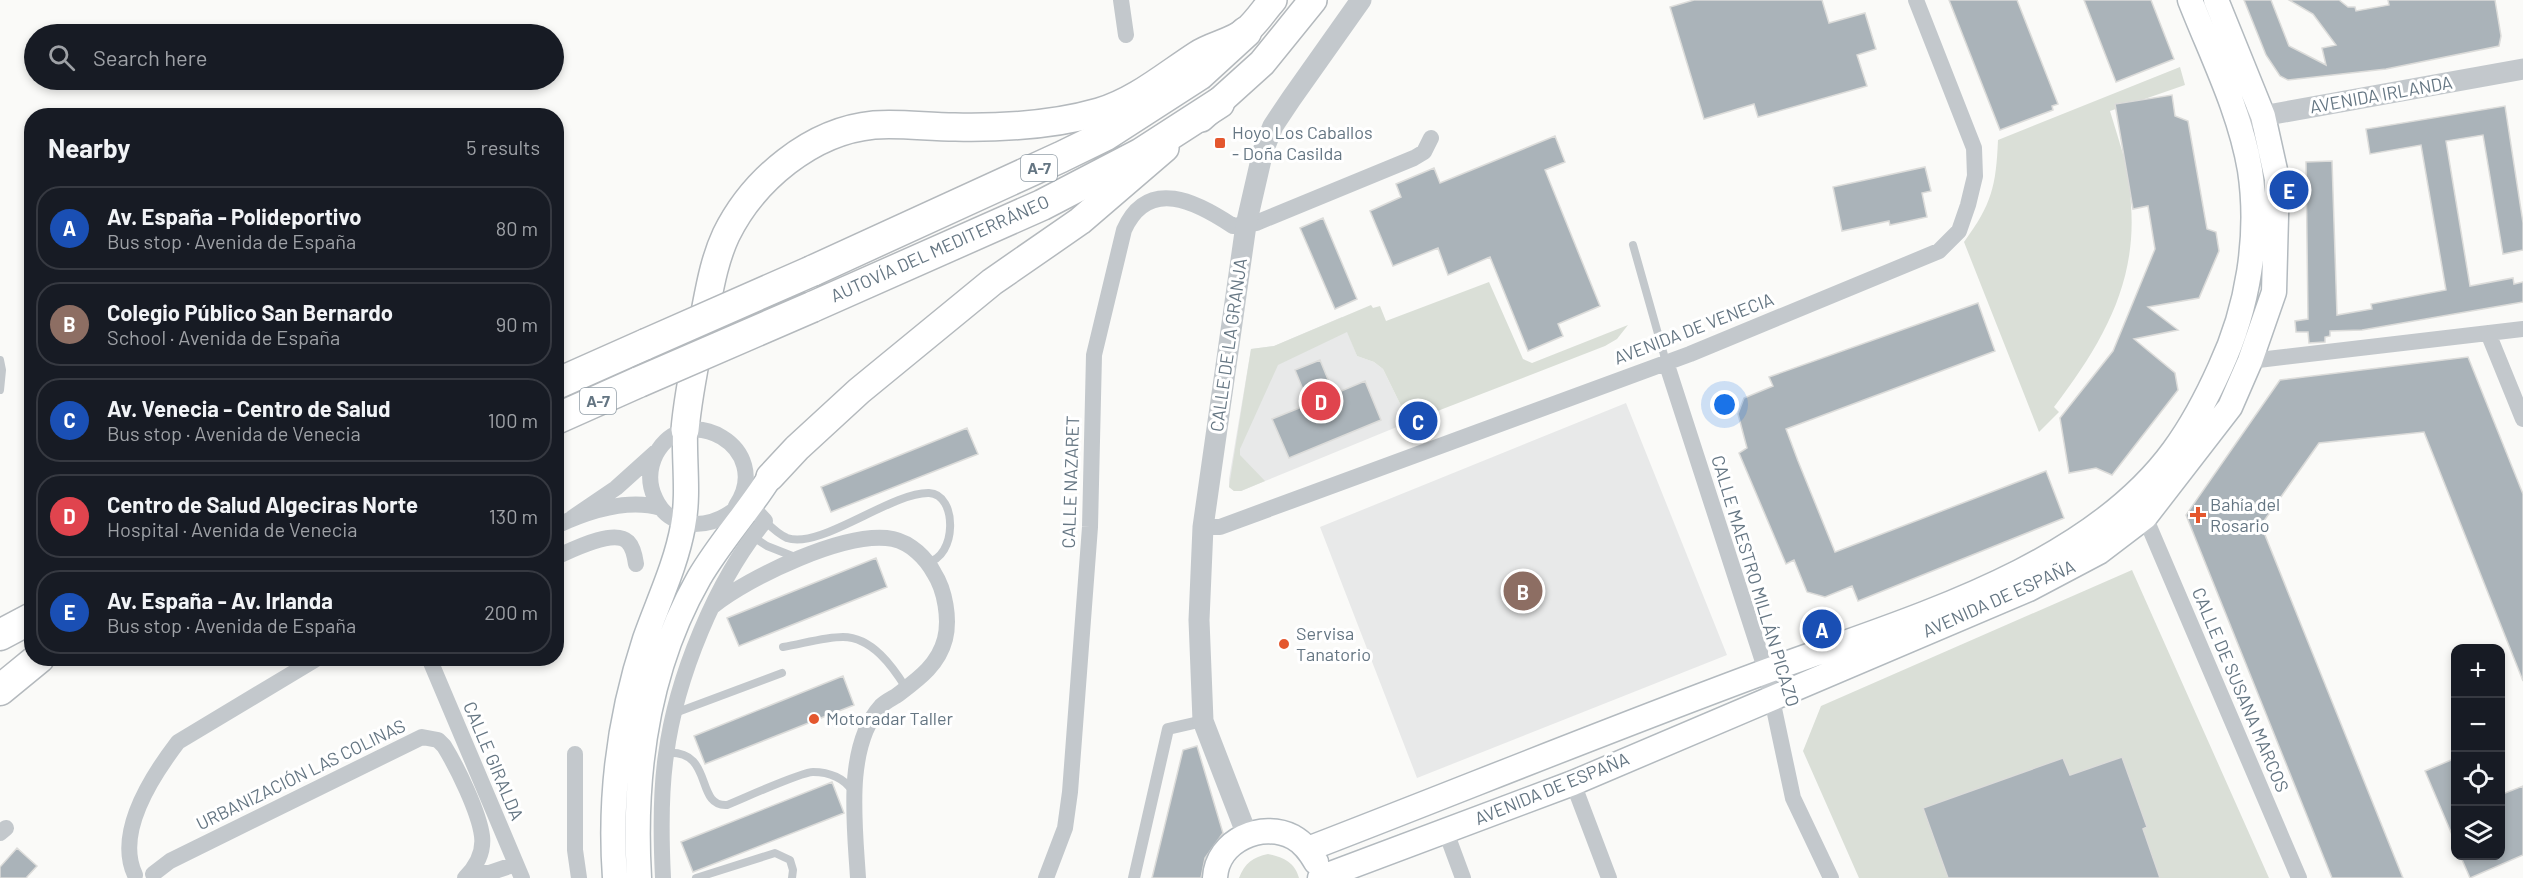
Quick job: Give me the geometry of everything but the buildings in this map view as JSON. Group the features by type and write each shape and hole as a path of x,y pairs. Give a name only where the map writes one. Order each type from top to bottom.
{"highway":[{"name":"AUTOVÍA DEL MEDITERRÁNEO","path":"564,380 812,271 1106,135 1199,75 1246,32 1273,0"},
{"name":"AUTOVÍA DEL MEDITERRÁNEO","path":"564,415 1042,205 1140,154 1219,103 1262,63 1313,0"},
{"path":"685,430 689,391 715,264 727,234 742,208 785,161 815,143 871,125 1003,126 1054,122 1101,111 1145,90 1200,53 1246,32"},
{"path":"770,477 797,448 859,391 992,282 1080,221 1219,103"},
{"path":"0,624 24,618"},
{"path":"0,635 24,621"},
{"path":"0,672 24,660"},
{"path":"0,690 29,666"}],"main road":[{"name":"AVENIDA DE ESPAÑA","path":"1308,849 1766,671 1891,627 2029,568 2092,529 2127,500 2172,452 2203,405 2240,319 2248,276 2253,225 2250,173 2239,120 2190,0"},
{"name":"AVENIDA DE ESPAÑA","path":"1320,878 1573,783 2029,589 2099,552 2145,518 2230,407 2250,362 2274,292 2277,179 2263,116 2216,0"},
{"path":"615,878 613,800 618,745 630,689 680,543 684,523 685,430"},
{"path":"639,878 636,833 638,782 646,725 659,674 684,610 717,548 747,516 770,477"},
{"path":"1215,878 1221,857 1232,844 1247,835 1263,830 1280,832 1295,838 1308,849 1316,862 1320,878"}],"street":[{"path":"1121,0 1126,35"},
{"name":"CALLE DE LA GRANJA","path":"1247,835 1203,721 1199,620 1203,527 1246,225 1263,151 1273,126 1361,0"},
{"name":"AVENIDA DE VENECIA","path":"1203,527 1220,527 1666,363 1940,251 1959,231 1968,205 1975,176 1974,148 1916,0"},
{"name":"AVENIDA IRLANDA","path":"2239,120 2523,69"},
{"path":"1246,225 1256,223 1414,158 1424,152 1431,138"},
{"name":"CALLE NAZARET","path":"1046,878 1065,828 1071,792 1090,527 1094,355 1124,231 1138,208 1152,200 1164,197 1187,202 1213,213 1233,226 1246,225"},
{"path":"2250,362 2523,329"},
{"path":"2488,333 2523,419"},
{"name":"CALLE MAESTRO MILLÁN PICAZO","path":"1666,363 1766,671 1793,798 1831,878"},
{"path":"564,522 615,488 670,438 685,430 699,429 715,432 728,440 739,452 746,475 747,516 728,574 691,657 666,753 662,798 664,877"},
{"path":"659,449 652,462 651,490 661,508 674,519 684,523 710,523 747,516"},
{"path":"2127,500 2145,518"},
{"path":"572,518 635,504 661,508"},
{"name":"CALLE DE SUSANA MARCOS","path":"2145,518 2299,878"},
{"path":"564,554 610,537 620,537 631,547 636,564"},
{"path":"713,606 745,583 804,558 838,544 874,538 894,539 909,546 927,562 938,579 943,593 946,637 940,654 929,670 881,706 866,729 858,756 855,797 858,878"},
{"path":"684,610 728,574"},
{"path":"157,876 132,876 128,861 128,839 162,762 178,742 305,666"},
{"name":"CALLE GIRALDA","path":"432,666 519,871"},
{"path":"1134,878 1168,729 1203,721"},
{"name":"URBANIZACIÓN LAS COLINAS","path":"157,876 170,861 422,737 438,740 444,746 474,811 482,836 482,849 468,875"},
{"path":"575,754 575,850 579,878"},
{"path":"1573,783 1609,878"},
{"path":"1446,832 1463,878"},
{"path":"468,875 519,871"}],"lane":[{"path":"1633,245 1666,363"},
{"path":"0,360 2,370 0,390"},
{"path":"747,516 789,539 804,538 828,531 904,499 920,494 939,495 948,508 949,537 941,556 927,562"},
{"path":"747,516 784,554 804,558"},
{"path":"783,647 844,636 868,645 892,666 906,688"},
{"path":"675,713 782,673"},
{"path":"666,753 678,752 694,761 700,768 710,798 717,804 727,805 811,771 842,779 855,797"},
{"path":"696,878 775,853 786,856 790,860 794,870 792,878"}],"shaded area":[{"path":"2180,67 2185,85 2110,111 2129,181 2131,234 2128,262 2122,288 2101,337 2054,407 2059,412 2039,432 1964,242 1981,216 1991,194 1996,170 1998,140"},
{"path":"1489,282 1523,359 1532,363 1628,325 1617,339 1605,346 1409,422 1383,369 1374,362 1357,356 1347,332 1278,365 1240,449 1240,455 1265,481 1241,491 1234,491 1229,487 1251,349 1274,346 1371,305 1373,308 1380,306 1386,321"},
{"path":"1342,317 1357,356 1374,362 1383,369 1409,422 1241,491 1234,491 1229,487 1229,479 1251,349 1274,346"},
{"path":"1626,403 1727,655 1417,778 1320,527"},
{"path":"2132,570 2269,878 1859,878 1803,751 1821,706"},
{"path":"1268,854 1288,861 1295,868 1299,878 1239,878 1250,862"}],"place":[{"name":"Hoyo Los Caballos - Doña Casilda","path":"1220,143"},
{"name":"Av. España - Av. Irlanda","path":"2289,190"},
{"name":"Centro de Salud Algeciras Norte","path":"1321,401"},
{"name":"Av. Venecia - Centro de Salud","path":"1418,421"},
{"name":"Bahía del Rosario","path":"2198,515"},
{"name":"Colegio Público San Bernardo","path":"1523,591"},
{"name":"Av. España - Polideportivo","path":"1822,629"},
{"name":"Servisa Tanatorio","path":"1284,644"},
{"name":"Motoradar Taller","path":"814,719"}]}
